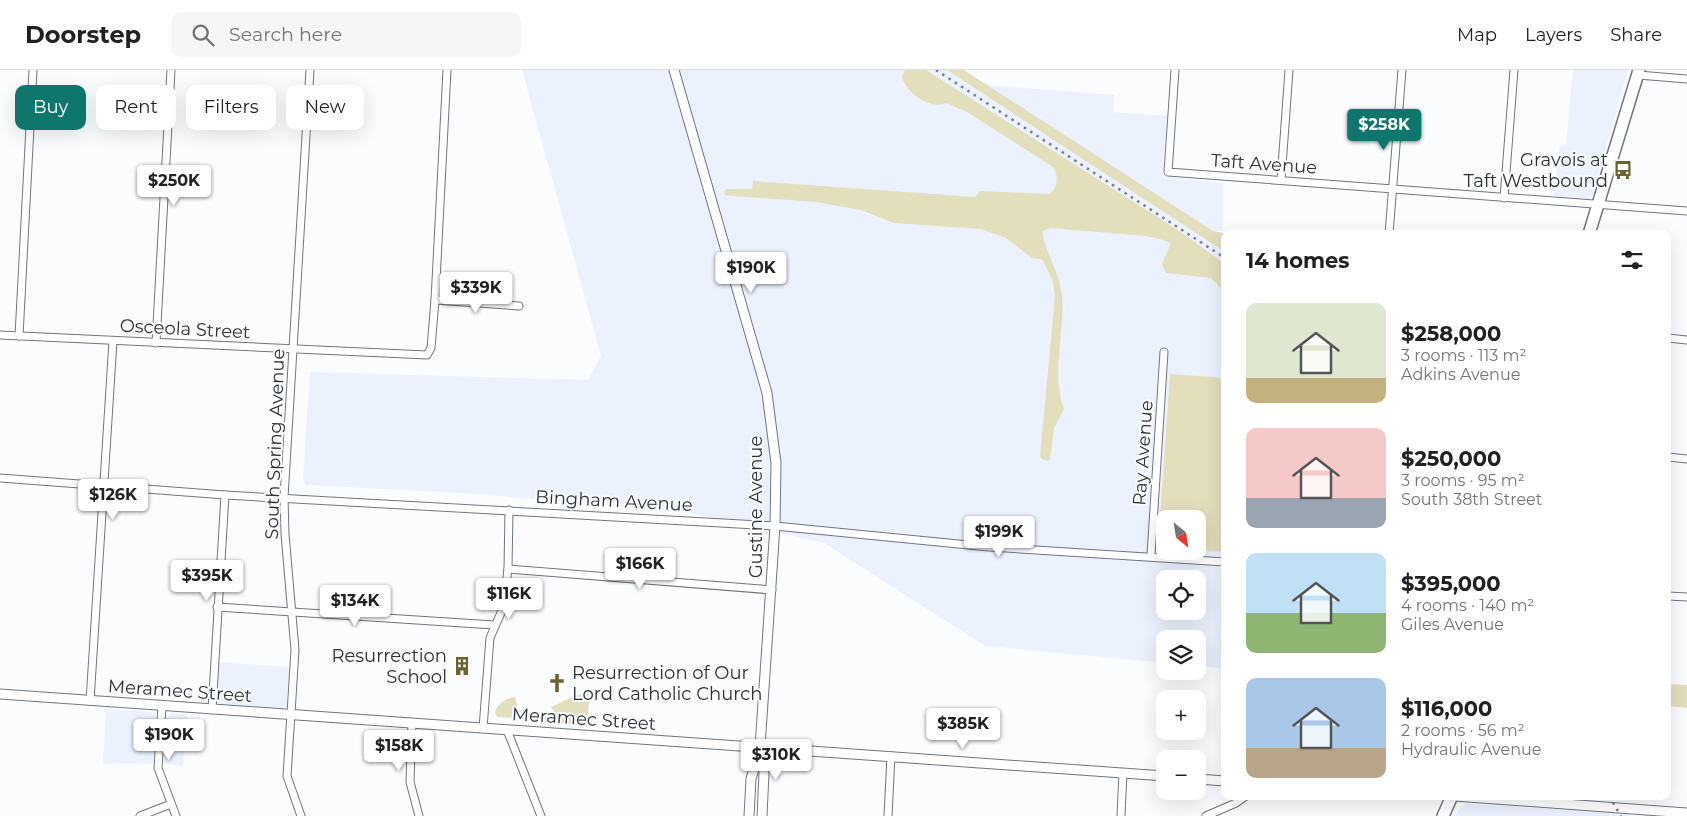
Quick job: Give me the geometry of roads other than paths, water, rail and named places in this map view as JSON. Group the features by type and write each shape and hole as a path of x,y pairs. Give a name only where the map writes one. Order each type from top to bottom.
{"main road":[{"path":"1592,230 1639,73"},
{"path":"1443,816 1451,800"}],"street":[{"path":"19,336 33,70"},
{"path":"156,343 171,70"},
{"name":"South Spring Avenue","path":"302,816 287,776 296,650 294,611 285,534 284,497 310,70"},
{"path":"447,70 435,300 519,306"},
{"name":"Gustine Avenue","path":"674,70 767,393 776,463 776,526 760,747 752,779 749,816"},
{"name":"Taft Avenue","path":"1176,70 1168,172 1599,206 1687,211"},
{"path":"1280,180 1289,70"},
{"path":"1388,230 1402,70"},
{"path":"1504,198 1514,70"},
{"path":"1639,73 1687,79"},
{"name":"Osceola Street","path":"0,335 421,356 429,354 435,300"},
{"path":"1671,338 1687,340"},
{"path":"90,701 113,341"},
{"name":"Ray Avenue","path":"1151,555 1164,352"},
{"path":"1671,457 1687,458"},
{"name":"Bingham Avenue","path":"0,478 225,495 776,526 989,547 1151,555 1221,562"},
{"path":"212,710 225,495"},
{"path":"482,728 490,638 503,608 508,569 509,510"},
{"path":"508,569 772,590"},
{"path":"1671,596 1687,597"},
{"path":"217,607 494,625"},
{"name":"Meramec Street","path":"0,694 1156,775"},
{"path":"162,706 158,768 176,816"},
{"path":"412,723 410,782 419,816"},
{"path":"507,730 541,816"},
{"name":"Gustine Avenue","path":"760,747 764,773 762,816"},
{"path":"888,816 891,756"},
{"path":"1121,816 1124,773"},
{"path":"1206,780 1221,781"},
{"path":"1206,816 1240,800"},
{"path":"1508,800 1687,813"},
{"path":"140,816 171,804"}],"railway":[{"path":"936,70 1221,255"},
{"path":"1611,800 1621,816"}],"place":[{"name":"Gravois at Taft Westbound","path":"1623,170"},
{"name":"Resurrection School","path":"462,666"},
{"name":"Resurrection of Our Lord Catholic Church","path":"557,683"}]}
